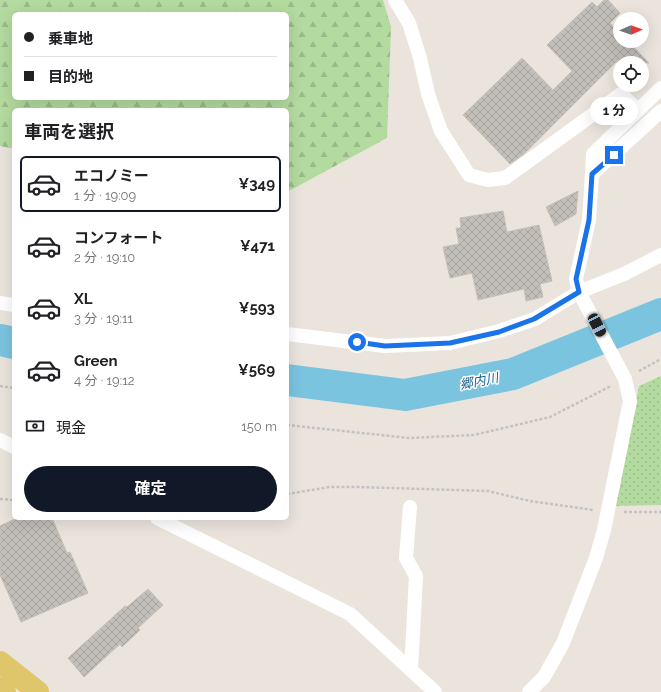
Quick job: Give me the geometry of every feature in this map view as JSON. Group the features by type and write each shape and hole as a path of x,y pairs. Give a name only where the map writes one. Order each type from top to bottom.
{"main road":[{"path":"0,662 38,692"},
{"path":"0,688 5,692"}],"street":[{"path":"395,0 409,23 420,58 428,94 441,131 469,175 488,180 505,178 621,94 638,110"},
{"path":"529,692 544,677 562,643 596,558 608,512 630,401 625,379 581,295 576,279 589,220 593,154 661,88"},
{"path":"592,174 661,111"},
{"path":"289,334 385,346 450,343 499,332 534,319 661,254"},
{"path":"0,303 12,305"},
{"path":"0,440 12,446"},
{"path":"410,507 406,558 416,576 411,670"},
{"path":"162,520 350,614 435,692"}],"path":[{"path":"289,426 410,438 474,435 550,416 625,379 661,359"},
{"path":"0,386 12,388"},
{"path":"289,494 330,487 488,491 530,501 608,512 661,512"},
{"path":"0,499 12,500"}],"green space":[{"path":"0,0 383,0 391,27 387,138 289,191 289,108 12,108 12,149 0,146"},
{"path":"661,376 661,505 614,506 639,386"}],"building":[{"path":"604,0 608,0 619,12 613,12 613,20 610,23 613,26 613,48 635,48 642,56 613,56 613,65 525,153 510,164 463,115 522,58 553,90 572,71 547,45 592,2 597,7"},
{"path":"578,191 576,214 555,226 546,207"},
{"path":"503,211 507,232 539,225 552,281 540,284 543,297 526,301 524,289 478,300 472,273 450,278 443,247 459,244 456,228 461,228 460,218"},
{"path":"13,520 53,520 67,553 70,552 88,593 21,622 0,575 0,526"},
{"path":"148,589 163,605 138,628 140,630 122,647 120,644 84,677 68,658 125,606 127,607"}],"waterway":[{"name":"郷内川","path":"289,380 405,395 513,374 661,314"},
{"name":"郷内川","path":"0,340 12,343"}],"route":[{"path":"357,342 385,346 450,343 499,332 534,319 579,292 576,279 589,220 592,174 614,155"}]}
